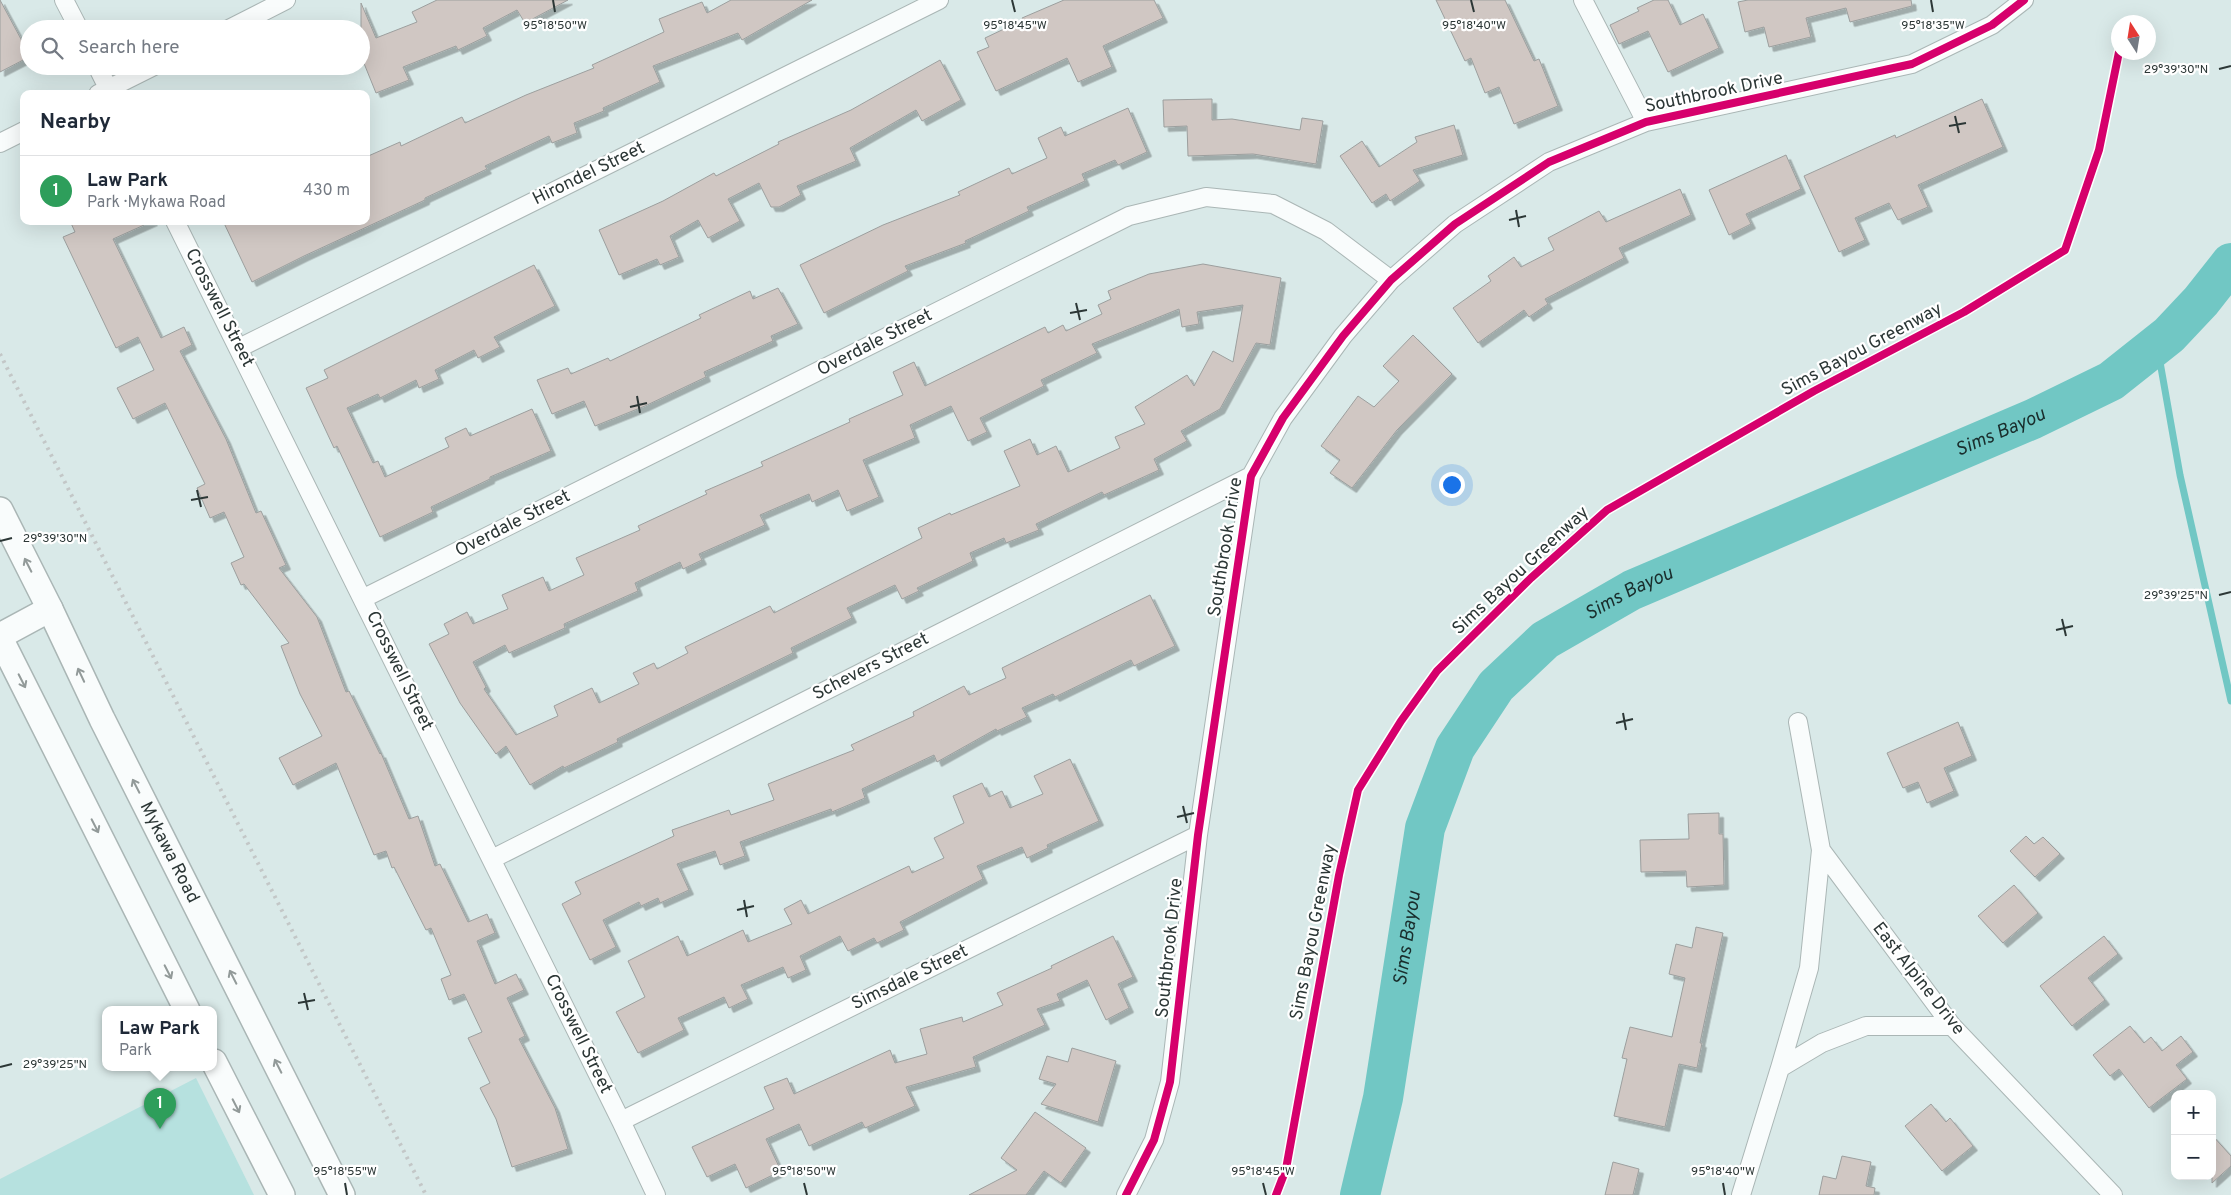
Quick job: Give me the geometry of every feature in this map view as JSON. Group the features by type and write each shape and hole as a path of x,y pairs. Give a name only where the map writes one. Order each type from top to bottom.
{"main road":[{"name":"Mykawa Road","path":"0,510 50,609 102,719 342,1195"},
{"path":"50,609 0,637 185,1006"},
{"path":"217,1068 282,1195"}],"street":[{"path":"64,0 74,20"},
{"path":"247,20 286,0"},
{"name":"Hirondel Street","path":"239,348 939,0"},
{"path":"1583,0 1646,122"},
{"name":"Southbrook Drive","path":"1126,1195 1154,1140 1170,1082 1198,834 1251,476 1288,411 1343,336 1391,280 1455,224 1549,162 1646,122 1912,64 1992,25 2024,0"},
{"path":"100,75 105,90"},
{"path":"110,90 137,75"},
{"path":"0,143 20,133"},
{"name":"Overdale Street","path":"364,598 1129,216 1206,197 1273,204 1326,231 1391,280"},
{"name":"Crosswell Street","path":"177,225 364,598 622,1121"},
{"name":"Schevers Street","path":"492,858 1251,476"},
{"name":"East Alpine Drive","path":"1798,722 1821,850 1952,1026 2113,1195"},
{"name":"Simsdale Street","path":"622,1121 1198,834"},
{"path":"1742,1195 1809,968 1821,850"},
{"path":"1780,1068 1822,1043 1866,1026 1952,1026"},
{"path":"622,1121 656,1195"}],"shaded area":[{"path":"196,1078 254,1195 0,1195 0,1179"}],"building":[{"path":"0,0 20,37 20,62 0,72"},
{"path":"437,0 568,0 525,23 517,10 483,28 487,36 458,50 456,46 403,67 409,80 376,93 369,75 370,24 376,38 417,22 412,12"},
{"path":"731,0 812,0 742,40 738,33 653,66 660,82 603,108 604,111 574,123 577,133 552,143 549,136 485,166 487,169 425,198 425,200 252,282 225,225 370,225 370,155 400,142 401,146 462,117 465,123 526,95 594,68 592,65 664,32 659,19 702,2 707,13"},
{"path":"1064,0 1154,0 1163,18 1103,46 1112,67 1078,82 1067,58 996,91 977,52 989,47 985,38 1023,20 1022,18"},
{"path":"1436,0 1505,0 1534,61 1539,59 1558,106 1514,124 1499,87 1485,93 1471,58 1465,61"},
{"path":"1654,0 1668,0 1680,25 1703,14 1719,48 1668,72 1648,31 1619,44 1610,25 1639,11 1637,8"},
{"path":"1748,0 1911,0 1912,6 1850,22 1846,8 1806,18 1811,37 1769,47 1764,27 1745,32 1738,2"},
{"path":"361,3 368,20 361,20"},
{"path":"940,60 961,100 922,121 916,110 850,148 856,161 797,186 801,195 779,207 771,207 759,183 728,199 740,221 708,238 698,220 670,236 679,257 660,265 657,259 619,275 599,230 663,201 714,173 716,176 779,144 778,142 851,110"},
{"path":"1212,99 1212,120 1232,119 1300,130 1302,118 1323,121 1316,164 1253,154 1188,156 1187,126 1164,127 1163,100"},
{"path":"1982,99 2003,147 1918,185 1928,207 1898,220 1889,203 1855,218 1865,240 1839,252 1804,176 1895,135 1896,138"},
{"path":"1128,108 1147,152 1118,165 1115,160 1082,174 1085,181 1027,207 1029,211 965,241 966,243 905,266 908,271 824,313 800,265 883,225 960,195 958,192 1009,168 1012,174 1047,158 1038,138 1061,127 1065,136"},
{"path":"1454,125 1463,155 1413,170 1420,181 1390,201 1386,194 1372,203 1340,156 1362,141 1379,167 1417,142 1415,137"},
{"path":"1786,155 1801,189 1746,214 1751,224 1729,235 1709,190"},
{"path":"1680,189 1691,215 1619,248 1624,258 1545,299 1548,304 1529,317 1524,310 1478,343 1453,308 1491,281 1488,276 1514,257 1521,267 1554,250 1548,238 1599,211 1606,222"},
{"path":"72,225 144,225 113,239 161,338 184,327 192,345 180,351 226,439 256,513 261,511 286,565 279,568 317,617 346,692 349,691 381,753 409,819 418,816 435,866 440,864 468,922 487,914 495,933 477,941 495,984 516,974 524,990 507,998 525,1036 519,1039 555,1108 568,1149 512,1167 496,1119 480,1088 490,1083 468,1038 482,1032 464,994 449,1000 441,979 451,975 431,928 426,930 394,867 392,868 386,851 374,855 336,763 293,785 279,758 322,736 300,694 281,646 289,643 244,584 241,585 231,563 244,557 224,512 210,518 197,488 205,484 165,403 133,419 117,388 154,370 138,337 116,348 63,237 75,232"},
{"path":"1203,264 1281,278 1270,345 1256,343 1220,409 1181,431 1187,441 1154,459 1159,470 1104,495 1102,492 1036,524 1039,530 1006,543 1004,538 970,553 973,561 917,588 919,591 902,599 895,585 847,608 852,618 791,648 793,653 617,739 618,742 564,768 563,766 530,785 506,746 496,754 460,703 429,644 449,634 444,624 467,612 473,624 508,609 502,595 543,577 549,591 584,575 576,558 640,530 638,526 707,494 705,491 763,466 761,462 850,422 849,419 903,395 893,372 914,362 925,386 1045,327 1048,333 1063,325 1066,331 1102,314 1098,305 1111,299 1108,291 1149,274","holes":["1243,305 1233,362 1213,351 1194,386 1187,375 1135,407 1145,424 1115,437 1120,448 1068,472 1056,446 1037,455 1030,439 1004,451 1020,486 951,515 950,513 918,528 922,538 774,613 770,606 685,647 688,653 657,669 654,663 633,673 639,684 599,703 592,688 554,706 558,716 516,735 484,689 486,687 473,662 505,645 509,653 565,628 564,624 638,591 635,583 680,562 683,569 702,560 699,554 765,525 760,515 809,494 812,502 838,490 847,511 879,497 863,460 915,438 910,425 951,406 968,441 987,432 980,418 1044,386 1041,380 1097,353 1092,344 1179,309 1182,327 1199,324 1197,312"]},
{"path":"534,265 555,306 494,337 500,347 478,358 474,350 435,370 439,379 419,388 416,380 380,398 378,394 347,408 373,463 378,461 385,477 449,447 445,438 466,428 470,436 532,409 551,451 490,477 490,479 431,507 433,512 380,537 337,446 334,448 306,388 328,378 324,370"},
{"path":"778,288 798,324 771,336 773,341 704,372 706,377 645,406 595,426 584,401 552,414 537,380 568,368 571,374 608,358 610,361 701,318 699,315 750,291 753,299"},
{"path":"1413,335 1452,374 1397,430 1352,488 1330,473 1340,460 1321,446 1358,396 1374,407 1399,381 1383,366"},
{"path":"1150,595 1175,646 1134,666 1131,660 1055,697 1053,694 1022,708 1027,717 997,731 996,729 937,762 934,755 862,789 865,798 832,812 831,809 740,842 745,856 720,865 715,851 677,864 689,890 660,903 658,898 641,906 639,902 603,920 616,947 590,960 562,904 581,894 575,882 674,836 672,830 729,810 731,815 774,800 768,784 854,750 851,745 914,716 913,712 964,686 969,695 1006,678 1002,668"},
{"path":"1958,722 1972,756 1944,768 1954,791 1927,803 1918,782 1903,788 1887,753"},
{"path":"1070,759 1099,821 1047,845 1048,848 1027,858 1022,847 977,866 983,879 900,922 904,930 877,943 874,938 848,951 840,936 800,956 806,970 788,978 783,967 741,985 748,999 729,1008 724,997 678,1018 684,1030 638,1053 616,1012 645,997 628,961 678,936 687,956 743,930 748,942 792,924 784,909 801,900 808,914 909,866 912,873 944,858 934,838 964,823 953,796 982,783 989,797 1002,791 1010,808 1043,794 1034,776"},
{"path":"1719,813 1719,834 1723,834 1724,885 1687,887 1686,871 1641,872 1640,840 1689,839 1688,814"},
{"path":"2026,836 2034,844 2043,837 2060,854 2035,877 2010,851"},
{"path":"2014,885 2038,913 2003,943 1978,916"},
{"path":"1696,927 1723,933 1700,1043 1702,1043 1697,1068 1679,1064 1665,1127 1614,1116 1627,1059 1622,1058 1630,1027 1672,1037 1685,978 1669,974 1676,944 1692,948"},
{"path":"1113,936 1133,977 1118,984 1129,1008 1106,1020 1087,980 1057,994 1060,1001 1037,1009 1045,1025 973,1057 976,1067 906,1087 915,1106 865,1128 862,1122 809,1146 799,1124 766,1139 781,1171 746,1188 735,1164 707,1177 692,1147 774,1109 764,1087 787,1078 794,1094 890,1050 895,1063 927,1054 920,1029 962,1017 963,1022 1003,1005 997,993 1052,968 1051,966"},
{"path":"2104,936 2118,954 2088,978 2105,1000 2072,1026 2040,986"},
{"path":"2130,1026 2144,1043 2151,1037 2162,1051 2181,1036 2193,1052 2176,1065 2187,1079 2149,1108 2119,1069 2110,1076 2093,1055"},
{"path":"1072,1048 1116,1061 1098,1122 1041,1104 1056,1084 1039,1079 1047,1056 1068,1062"},
{"path":"1931,1104 1946,1122 1950,1118 1973,1146 1942,1171 1905,1126"},
{"path":"1035,1112 1086,1148 1061,1183 1044,1171 1026,1195 969,1195 1017,1170 1001,1158"},
{"path":"2216,1139 2231,1156 2231,1166 2216,1179"},
{"path":"1842,1156 1871,1162 1866,1186 1875,1188 1874,1195 1819,1195 1823,1176 1836,1179"},
{"path":"1613,1162 1639,1169 1633,1195 1605,1195"}],"waterway":[{"name":"Sims Bayou","path":"1360,1195 1383,1098 1425,828 1455,748 1496,686 1545,640 1632,590 2033,419 2111,381 2169,335 2201,301 2231,263"},
{"path":"2157,345 2180,475 2231,701"}],"railway":[{"path":"0,354 426,1195"}],"cycle path":[{"path":"1126,1195 1154,1140 1170,1082 1198,835 1251,476 1283,418 1343,336 1391,280 1455,224 1549,162 1646,122 1912,64 1992,25 2024,0"},
{"name":"Sims Bayou Greenway","path":"1276,1195 1286,1169 1339,875 1358,790 1401,721 1437,671 1531,578 1607,510 1814,391 1964,312 2065,250 2099,150 2117,60"}],"place":[{"name":"Law Park","path":"160,1129"}]}
